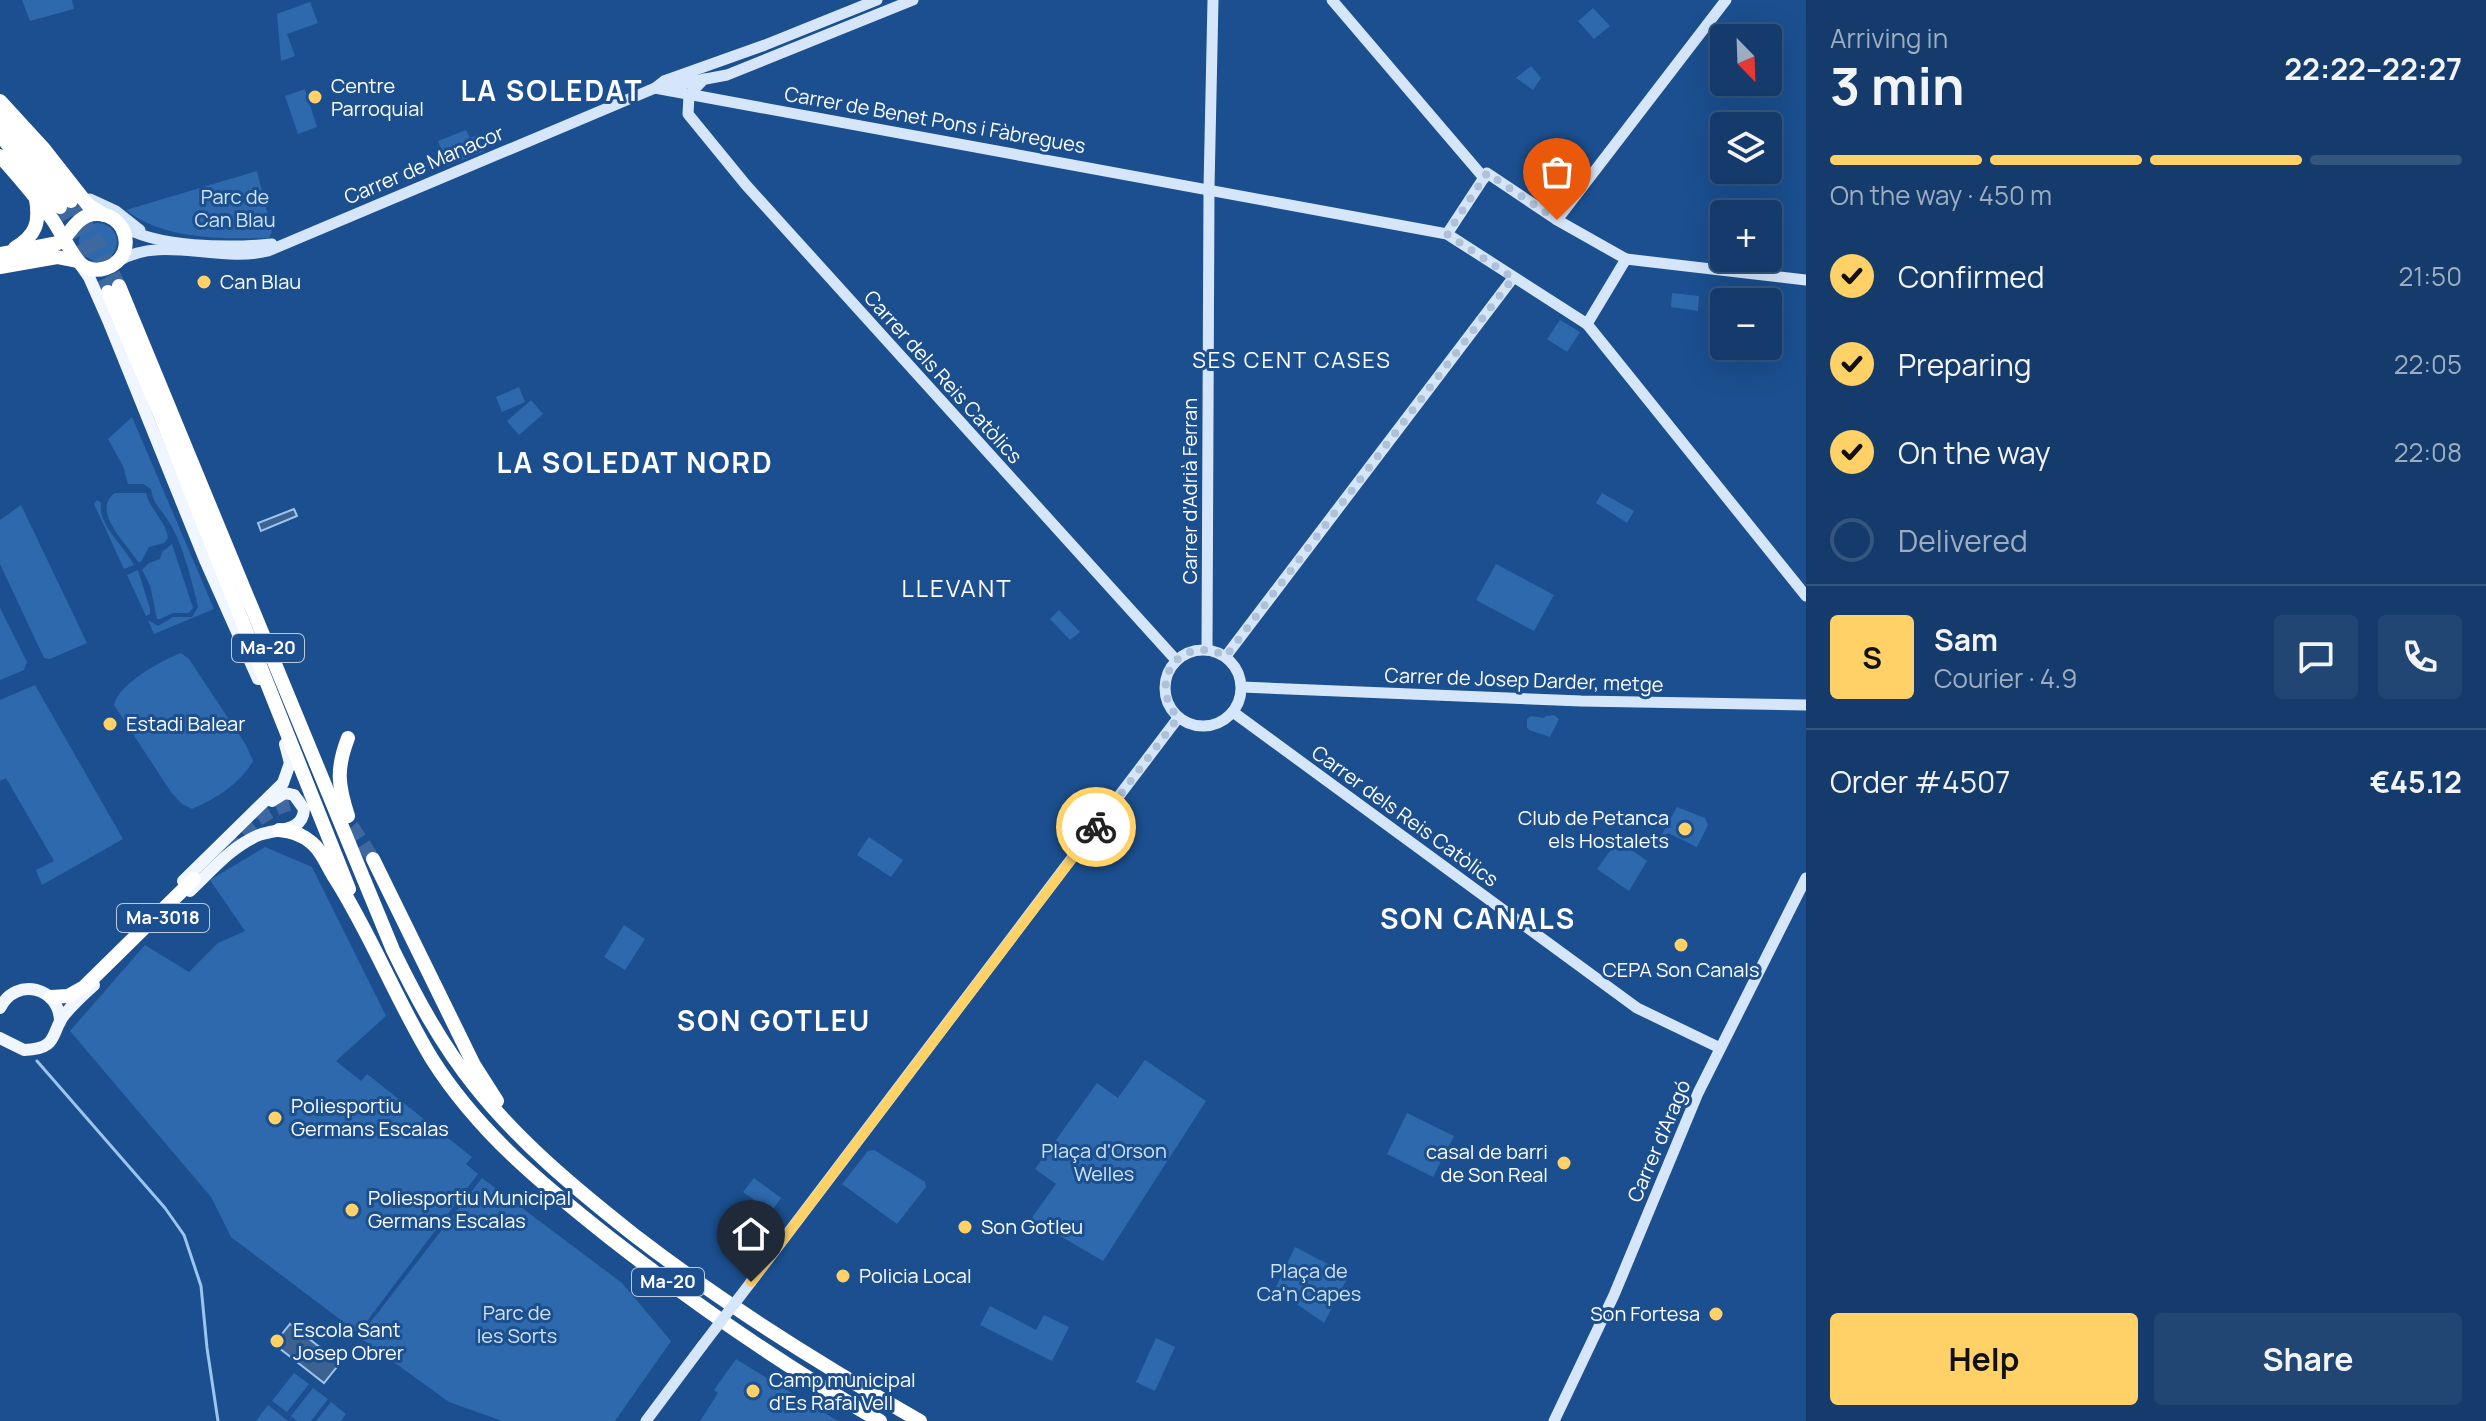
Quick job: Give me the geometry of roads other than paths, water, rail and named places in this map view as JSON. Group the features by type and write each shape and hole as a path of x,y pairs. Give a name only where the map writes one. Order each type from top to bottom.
{"highway":[{"path":"0,101 69,199"},
{"path":"0,117 69,199"},
{"path":"0,135 69,199 119,224 125,244 123,253 115,263 98,270 73,248 0,156"},
{"path":"4,254 29,239 36,230 36,199"},
{"path":"0,267 57,257 73,248 82,218 104,215"},
{"path":"4,254 50,246 73,248"},
{"name":"Ma-20","path":"880,1421 799,1373 720,1320 561,1199 504,1149 462,1101 431,1057 357,913 163,422 114,289 393,950 437,1033 475,1086 533,1150 584,1195 719,1299 920,1421"},
{"path":"273,636 351,832"},
{"path":"348,738 339,770 339,787 363,875"},
{"path":"288,751 333,849"},
{"path":"279,830 301,835 314,844 357,913"},
{"path":"373,859 474,1065 533,1150"},
{"path":"45,994 68,996 84,987 196,874"}],"main road":[{"path":"73,248 108,320 205,560 288,751 290,769 283,783 196,874"},
{"path":"196,874 279,795 294,795 302,804 303,817 294,827 279,830"},
{"name":"Ma-3018","path":"0,1030 4,1040 24,1050 40,1048 56,1035 60,1022 75,1004 230,853 253,838 279,830"},
{"path":"0,1008 7,997 32,988 45,994 58,1009 60,1022"}],"street":[{"name":"Carrer de Manacor","path":"665,86 704,79 877,0"},
{"name":"Carrer de Manacor","path":"115,263 150,250 250,255 296,239 665,86 725,69 913,0"},
{"name":"Carrer d'Adrià Ferran","path":"1207,649 1213,0"},
{"path":"1332,0 1484,178"},
{"path":"1557,220 1726,0"},
{"path":"688,114 698,104 725,100 722,91 725,69"},
{"path":"688,114 689,95 704,79"},
{"name":"Carrer de Benet Pons i Fàbregues","path":"665,86 689,95 1447,234"},
{"name":"Carrer dels Reis Catòlics","path":"665,86 746,185 1176,660"},
{"path":"1806,280 1626,259 1557,220 1487,173 1447,234 1587,324 1806,596"},
{"path":"69,199 97,203 120,213 151,236"},
{"name":"Carrer de Manacor","path":"119,224 133,232 181,243 219,246 270,244 296,239"},
{"path":"1587,324 1626,259"},
{"path":"1226,656 1513,278"},
{"path":"1207,649 1226,656 1234,665 1242,687 1240,701 1233,712 1224,720 1201,727 1178,718 1165,696 1165,683 1168,671 1176,660 1185,653 1207,649"},
{"name":"Carrer de Josep Darder, metge","path":"1242,687 1581,701 1806,705"},
{"name":"Carrer dels Reis Catòlics","path":"1233,712 1627,1000 1650,1015 1720,1048"},
{"path":"646,1421 1178,718"},
{"name":"Carrer d'Aragó","path":"1554,1421 1614,1295 1696,1098 1806,878"}],"waterway":[{"path":"37,1061 165,1208 184,1235 201,1286 218,1421"}],"tunnel":[{"path":"71,201 99,245 119,286"},
{"path":"60,207 108,292"},
{"path":"212,862 268,813 295,803 310,802"},
{"path":"337,812 353,828 373,859"}],"place":[{"name":"Centre Parroquial","path":"315,97"},
{"name":"Can Blau","path":"204,282"},
{"name":"Estadi Balear","path":"110,724"},
{"name":"Club de Petanca els Hostalets","path":"1685,829"},
{"name":"CEPA Son Canals","path":"1681,945"},
{"name":"Poliesportiu Germans Escalas","path":"275,1118"},
{"name":"casal de barri de Son Real","path":"1564,1163"},
{"name":"Poliesportiu Municipal Germans Escalas","path":"352,1210"},
{"name":"Son Gotleu","path":"965,1227"},
{"name":"Policia Local","path":"843,1276"},
{"name":"Son Fortesa","path":"1716,1314"},
{"name":"Escola Sant Josep Obrer","path":"277,1341"},
{"name":"Camp municipal d'Es Rafal Vell","path":"753,1391"}],"district":[{"name":"LA SOLEDAT","path":"552,91"},
{"name":"SES CENT CASES","path":"1292,360"},
{"name":"LA SOLEDAT NORD","path":"635,463"},
{"name":"LLEVANT","path":"957,589"},
{"name":"SON CANALS","path":"1478,919"},
{"name":"SON GOTLEU","path":"774,1021"}],"park label":[{"name":"Parc de Can Blau","path":"235,208"},
{"name":"Plaça d'Orson Welles","path":"1104,1162"},
{"name":"Plaça de Ca'n Capes","path":"1309,1282"},
{"name":"Parc de les Sorts","path":"517,1324"}]}
